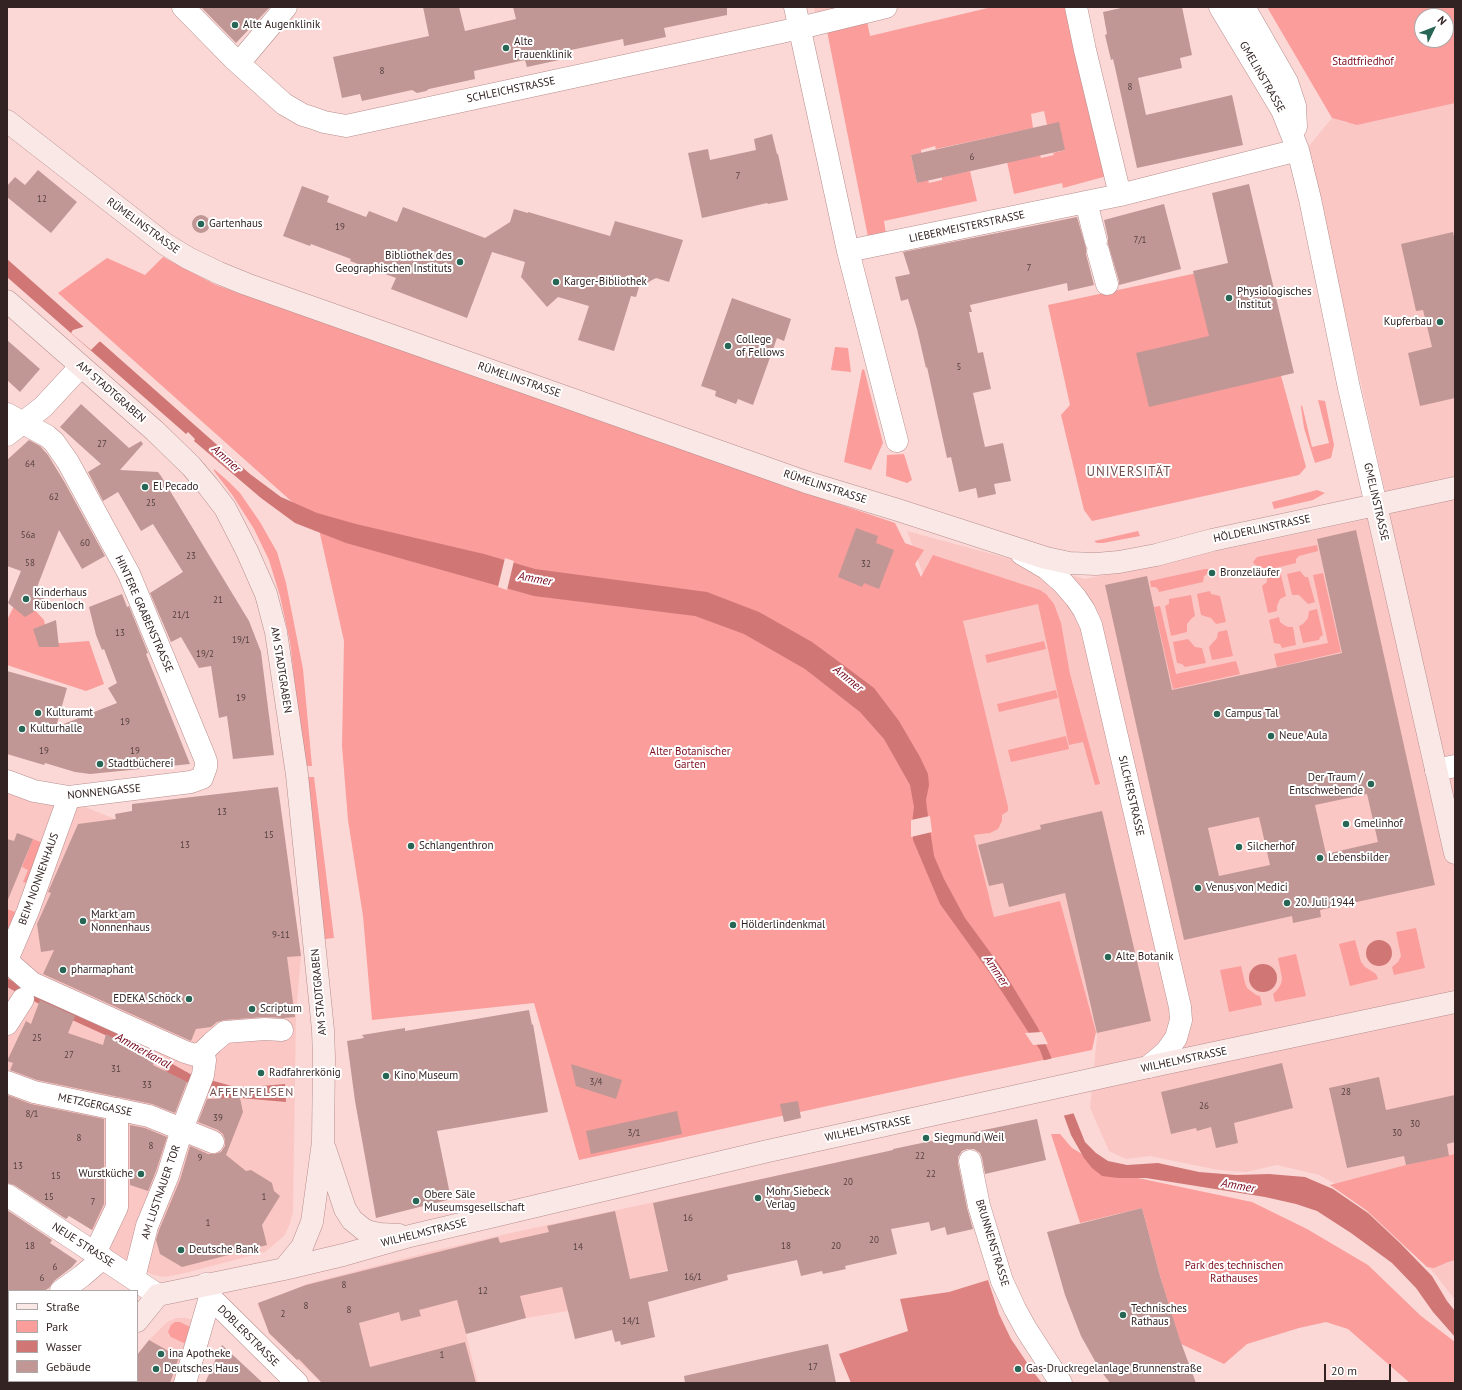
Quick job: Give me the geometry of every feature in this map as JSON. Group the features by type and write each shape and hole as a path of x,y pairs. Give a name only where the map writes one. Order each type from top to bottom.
{"main road":[{"name":"RÜMELINSTRASSE","path":"7,121 165,244 188,258 219,273 806,482 920,517 1010,548 1069,563"},
{"name":"AM STADTGRABEN","path":"7,301 171,446 208,486 225,508 237,530 266,594 276,632 297,775 323,1030 323,1142 312,1222 302,1247 284,1270"},
{"name":"HÖLDERLINSTRASSE","path":"1069,563 1096,564 1119,562 1156,555 1212,540 1455,488"},
{"name":"GMELINSTRASSE","path":"1376,505 1445,768 1455,853"},
{"name":"WILHELMSTRASSE","path":"284,1270 410,1236 768,1151 1148,1067 1455,1002"},
{"name":"AM STADTGRABEN","path":"323,1142 344,1209 352,1220 363,1229 370,1232 410,1236"},
{"path":"138,1320 158,1295 208,1291 284,1270"}],"street":[{"name":"SCHLEICHSTRASSE","path":"183,7 239,63 284,104 324,122 346,126 800,28"},
{"path":"239,63 286,7"},
{"path":"795,7 848,251 897,441"},
{"path":"800,28 886,7"},
{"path":"1076,7 1120,195"},
{"name":"GMELINSTRASSE","path":"1220,7 1282,110 1298,150 1310,198 1349,388 1376,505"},
{"name":"GMELINSTRASSE","path":"1244,7 1287,82 1295,106 1298,150"},
{"name":"LIEBERMEISTERSTRASSE","path":"848,251 1120,195 1298,150"},
{"path":"1086,202 1107,284"},
{"path":"12,424 43,407 81,366"},
{"name":"HINTERE GRABENSTRASSE","path":"12,424 40,432 54,442 68,462 125,568 206,761 206,767 202,778"},
{"name":"SILCHERSTRASSE","path":"1010,548 1046,568 1064,583 1084,610 1091,625 1180,1007 1181,1020 1176,1038 1166,1052 1148,1067"},
{"name":"NONNENGASSE","path":"7,781 34,791 69,797 191,782 202,778"},
{"name":"BEIM NONNENHAUS","path":"69,797 28,912 7,961 32,983 185,1052 195,1055 203,1052"},
{"path":"7,1024 23,999"},
{"path":"182,1129 199,1084 205,1060 203,1052 212,1043 225,1032 257,1029 282,1030"},
{"name":"METZGERGASSE","path":"7,1082 34,1092 117,1108 149,1116 213,1142"},
{"path":"62,1290 82,1276 99,1256 117,1207 117,1108"},
{"name":"AM LUSTNAUER TOR","path":"134,1278 147,1226 168,1175 182,1129"},
{"name":"BRUNNENSTRASSE","path":"970,1161 979,1206 1002,1281 1026,1329 1061,1383"},
{"name":"NEUE STRASSE","path":"7,1195 158,1295"},
{"path":"185,1383 208,1291"},
{"name":"DOBLERSTRASSE","path":"208,1291 297,1383"}],"shaded area":[{"path":"814,7 862,7 816,18"},
{"name":"Campus Tal","path":"1455,80 1455,1300 1435,1274 1402,1242 1370,1203 1319,1175 1277,1165 1246,1172 1218,1170 1150,1156 1126,1159 1109,1151 1090,1108 1097,1036 1060,901 994,917 974,835 990,833 933,602 907,531 1085,579 1390,514 1308,147 1332,118 1347,123"},
{"path":"7,787 85,807 115,819 115,814 132,811 280,801 301,956 296,1016 293,1212 284,1236 265,1252 181,1274 165,1277 153,1275 100,1244 95,1232 7,1177"},
{"path":"845,1161 731,1252 657,1273 590,1305 568,1311 526,1318 479,1330 463,1322 478,1383 322,1383 270,1335 257,1304 307,1284 429,1252"},
{"path":"988,1280 999,1314 1011,1339 1042,1383 851,1383 839,1354 908,1331 900,1299 949,1292"},
{"path":"176,1318 187,1318 202,1325 185,1383 116,1383 138,1382 138,1354 167,1322"}],"green space":[{"path":"992,7 1068,7 1107,176 1063,188 1062,183 1014,194 1007,162 1040,155 1041,158 1054,155 1053,153 1065,150 1047,125 1044,111 1031,114 1033,128 936,149 935,146 921,150 921,153 911,155 917,183 928,180 929,183 942,180 942,177 970,171 977,201 884,221 886,234 868,237 827,31 867,21 870,36"},
{"name":"Stadtfriedhof","path":"1267,7 1455,7 1455,103 1357,125 1332,118"},
{"name":"Alter Botanischer Garten","path":"163,257 216,285 895,523 905,543 924,550 915,564 921,577 933,555 1040,590 1046,594 1054,604 1061,623 1070,674 1100,784 1095,785 1083,742 1069,745 1038,604 963,621 1008,807 1008,811 1002,815 1002,821 998,829 990,833 974,835 994,917 1060,901 1096,1032 1092,1050 579,1160 534,1003 372,1020 363,916 348,820 342,746 344,641 318,525 58,293 107,258 145,275"},
{"path":"1197,273 1280,372 1306,467 1299,475 1092,521 1084,510 1061,415 1070,405 1048,305"},
{"path":"835,347 848,348 851,372 831,370"},
{"path":"864,369 883,443 871,470 844,462 862,370"},
{"path":"1318,400 1325,401 1334,445 1331,458 1315,463 1304,428 1301,407 1302,405 1312,447 1329,443"},
{"path":"904,454 912,480 907,483 886,476 887,455"},
{"path":"214,469 240,493 260,522 277,552 286,583 303,669 312,766 304,766 290,642 280,596 269,560 254,529"},
{"path":"1317,490 1325,493 1313,500 1274,509 1272,502"},
{"path":"1138,531 1140,536 1103,543 1097,543 1094,541"},
{"path":"1317,545 1318,551 1299,556 1296,559 1296,563 1263,571 1253,562 1257,557"},
{"path":"1208,569 1209,573 1204,576 1203,582 1159,592 1155,587 1151,587 1150,581"},
{"path":"1300,571 1305,577 1308,577 1315,602 1308,604 1299,595 1292,595 1287,574"},
{"path":"1323,573 1341,652 1277,667 1274,654 1328,643 1313,575"},
{"path":"1281,575 1286,596 1280,599 1277,606 1277,611 1268,613 1262,586 1267,582 1267,578"},
{"path":"1210,591 1211,594 1220,596 1226,622 1216,624 1211,618 1201,615 1197,594"},
{"path":"1191,595 1195,616 1187,624 1187,632 1171,636 1165,606 1169,604 1169,599"},
{"path":"18,598 32,607 44,620 48,644 89,641 104,684 86,691 7,665 7,620"},
{"path":"1160,606 1176,674 1236,661 1240,674 1173,689 1154,607"},
{"path":"1317,609 1323,635 1319,640 1303,643 1299,626 1308,618 1309,611"},
{"path":"1279,617 1280,622 1284,625 1293,627 1296,645 1282,648 1280,644 1274,643 1269,620"},
{"path":"1227,630 1233,656 1212,660 1209,647 1217,638 1218,632"},
{"path":"1188,639 1195,647 1202,648 1206,663 1185,667 1182,664 1177,663 1173,642"},
{"path":"1044,641 1046,649 987,663 985,655"},
{"path":"1056,690 1058,698 999,712 997,704"},
{"path":"1066,736 1069,749 1011,762 1008,750"},
{"path":"306,777 314,777 334,938 325,939"},
{"path":"33,839 43,843 30,884 23,882 28,870 22,867"},
{"path":"7,909 18,913 7,937"},
{"path":"1416,928 1425,968 1394,975 1392,967 1398,962 1401,956 1396,932"},
{"path":"1355,940 1361,962 1365,967 1376,974 1378,979 1350,986 1339,944"},
{"path":"1296,954 1306,996 1275,1002 1273,994 1281,984 1282,978 1278,958"},
{"path":"1241,966 1247,988 1256,995 1260,996 1262,1005 1229,1012 1220,970"},
{"name":"Park des technischen Rathauses","path":"1051,1134 1060,1134 1072,1148 1114,1173 1252,1202 1307,1229 1368,1265 1421,1316 1455,1342 1455,1383 1410,1383 1348,1329 1326,1322 1299,1328 1247,1344 1224,1364 1181,1344 1160,1276 1142,1208 1080,1223"},
{"path":"1455,1154 1455,1260 1434,1268 1427,1267 1366,1210 1330,1185 1406,1165"},
{"path":"175,1322 180,1322 192,1328 191,1342 184,1343 171,1337 168,1332 171,1325"}],"water":[{"name":"Ammer","path":"7,259 250,474 281,497 317,513 356,524 484,554 535,569 707,592 759,612 812,642 846,667 874,688 899,721 920,757 928,774 929,785 926,800 934,856 944,879 965,918 1001,967 1038,1028 1085,1142 1096,1153 1108,1161 1127,1165 1158,1163 1199,1172 1236,1175 1269,1174 1305,1177 1333,1189 1368,1213 1432,1276 1455,1311 1455,1337 1433,1312 1416,1288 1392,1263 1351,1233 1317,1211 1296,1204 1265,1197 1146,1178 1118,1178 1102,1176 1092,1168 1084,1158 1071,1135 1040,1050 989,972 940,904 913,840 912,823 914,807 910,785 884,739 860,712 805,669 744,634 695,616 534,596 346,543 295,523 261,498 194,441 195,439 188,432 186,434 7,277"},
{"path":"1379,940 1388,944 1392,953 1388,962 1379,966 1370,962 1366,953 1370,944"},
{"path":"1263,964 1273,968 1277,978 1273,988 1263,992 1253,988 1249,978 1253,968"},
{"name":"Ammerkanal","path":"7,978 51,1003 105,1026 192,1075 239,1088 285,1084 286,1102 240,1098 221,1099 168,1073 154,1060 136,1049 61,1015 7,987"}],"pier":[{"path":"86,326 103,340 91,350 71,333 73,330"},
{"path":"505,558 514,561 507,590 498,587"},
{"path":"930,816 932,832 911,837 911,820"},
{"path":"1042,1032 1048,1044 1033,1045 1025,1033"},
{"path":"1054,1058 1075,1113 1062,1116 1041,1061"}],"building":[{"name":"Alte Augenklinik","path":"201,7 270,7 236,43"},
{"name":"Alte Frauenklinik","path":"423,7 459,7 465,31 516,19 513,7 727,7 727,15 664,28 666,37 624,46 623,39 571,50 573,57 527,67 525,60 474,71 475,79 417,93 412,90 362,101 360,94 342,98 333,57 429,36"},
{"path":"1122,7 1182,7 1192,55 1180,58 1182,68 1138,78 1146,115 1232,95 1243,145 1137,168 1113,59 1111,60 1105,35 1107,34 1103,12"},
{"path":"1059,122 1065,150 917,183 911,155"},
{"path":"772,134 788,200 767,203 702,218 688,153 708,149 710,160 756,150 754,139"},
{"path":"38,170 77,202 51,233 7,197 7,186 15,177 25,185"},
{"name":"Physiologisches Institut","path":"1249,184 1294,373 1149,407 1136,353 1209,336 1193,271 1228,263 1212,193"},
{"path":"302,186 329,196 327,202 366,217 369,211 397,222 403,207 485,238 510,222 514,209 610,236 615,221 683,240 669,282 656,278 639,287 636,297 631,296 614,351 578,340 589,306 558,297 547,307 521,277 525,262 492,252 467,318 391,289 396,278 350,261 351,259 311,244 310,246 283,236"},
{"path":"1164,204 1181,269 1119,285 1108,244 1104,220"},
{"name":"Gartenhaus","path":"201,215 207,218 210,224 207,230 201,233 195,230 192,224 195,218"},
{"path":"1077,217 1086,248 1086,254 1094,285 1068,291 1067,283 970,305 972,312 969,312 978,353 983,352 991,389 973,393 985,447 1003,443 1011,481 994,484 996,494 978,498 976,488 959,492 951,457 947,458 917,329 908,299 901,301 895,277 910,274 903,252"},
{"name":"Kupferbau","path":"1453,232 1455,241 1455,398 1420,406 1408,353 1432,347 1423,310 1416,311 1401,244"},
{"name":"College of Fellows","path":"732,298 791,319 784,341 777,338 753,405 738,399 736,404 715,396 716,391 701,386"},
{"path":"7,340 40,369 20,392 7,380"},
{"path":"81,404 129,448 141,441 143,444 120,470 158,472 249,621 261,652 274,755 233,759 227,716 219,718 211,666 199,668 181,637 171,642 150,593 183,572 153,524 141,531 118,492 103,501 88,472 101,464 60,427"},
{"path":"29,440 40,446 48,455 105,556 82,569 59,530 36,590 48,603 25,617 8,603 21,571 7,566 7,460"},
{"path":"856,528 878,536 876,543 894,550 879,589 864,583 862,587 838,577"},
{"name":"Neue Aula","path":"1356,530 1435,885 1320,910 1321,917 1293,923 1292,916 1184,940 1105,585 1147,576 1172,690 1256,672 1342,653 1317,539","holes":["1367,794 1378,842 1326,854 1315,805","1259,817 1270,865 1219,876 1208,828"]},
{"path":"122,594 127,607 129,606 148,653 146,654 190,764 90,774 75,772 45,763 44,765 7,754 7,671 67,688 56,727 117,703 108,688 117,683 104,649 102,650 96,635 89,607"},
{"path":"56,620 59,647 39,647 33,629"},
{"path":"278,787 301,956 287,957 295,1017 264,1017 224,1020 217,1022 211,1027 196,1029 191,1041 43,974 54,950 41,952 37,924 51,893 48,892 78,824 116,819 115,814 132,811 132,804"},
{"name":"Alte Botanik","path":"1102,811 1151,1021 1097,1033 1065,893 1009,907 1003,883 989,886 978,845 1041,829 1040,825"},
{"path":"17,833 33,839 7,902 7,839 14,841"},
{"path":"40,1000 75,1016 68,1033 103,1045 106,1034 154,1060 153,1065 187,1082 175,1113 152,1104 37,1080 10,1070 13,1063 7,1061 26,1021 31,1024"},
{"path":"529,1010 532,1025 533,1024 548,1112 437,1131 451,1199 376,1218 355,1101 347,1041 364,1038 362,1035 405,1028 405,1031"},
{"path":"1282,1063 1293,1108 1234,1123 1238,1143 1216,1148 1211,1127 1197,1131 1196,1128 1171,1134 1161,1092"},
{"path":"571,1064 622,1080 616,1099 576,1086"},
{"path":"1379,1077 1386,1110 1455,1095 1455,1142 1447,1144 1449,1156 1406,1165 1404,1156 1347,1168 1329,1088"},
{"path":"7,1095 31,1104 104,1119 104,1204 92,1230 69,1216 66,1219 14,1185 7,1183"},
{"path":"240,1098 243,1112 226,1155 246,1171 251,1170 272,1183 274,1191 280,1196 262,1225 267,1245 182,1267 160,1254 156,1240 159,1230 180,1180 190,1146 208,1154 214,1154 221,1152 225,1146 223,1134 218,1130 198,1122 207,1099"},
{"path":"798,1101 801,1118 784,1122 780,1104"},
{"path":"677,1111 682,1134 591,1154 586,1131"},
{"path":"1037,1119 1046,1160 985,1174 980,1153 974,1149 962,1151 958,1157 967,1208 973,1229 947,1235 945,1227 931,1231 929,1222 891,1229 897,1254 845,1266 846,1269 823,1274 822,1271 801,1276 797,1260 727,1275 728,1280 648,1302 655,1337 621,1345 620,1341 615,1342 612,1330 575,1339 562,1287 520,1296 526,1318 466,1334 457,1300 419,1310 421,1316 401,1321 399,1312 359,1323 370,1367 465,1342 476,1383 322,1383 299,1359 297,1360 269,1333 258,1303 306,1285 498,1237 500,1243 549,1232 547,1226 615,1211 630,1279 668,1271 653,1203 893,1149"},
{"path":"130,1125 145,1128 167,1137 148,1191 130,1185"},
{"name":"Technisches Rathaus","path":"1142,1208 1160,1276 1180,1340 1196,1383 1110,1383 1100,1370 1081,1336 1065,1295 1047,1232"},
{"path":"7,1210 52,1240 50,1243 77,1261 46,1290 7,1291"},
{"name":"Deutsches Haus","path":"149,1340 179,1357 170,1383 137,1383 138,1354"},
{"path":"828,1344 836,1383 685,1383 684,1376"},
{"path":"222,1345 263,1383 205,1383"}],"place":[{"name":"Alte Augenklinik","path":"235,25"},
{"name":"Alte Frauenklinik","path":"506,48"},
{"name":"Gartenhaus","path":"201,224"},
{"name":"Bibliothek des Geographischen Instituts","path":"460,262"},
{"name":"Karger-Bibliothek","path":"556,282"},
{"name":"Physiologisches Institut","path":"1229,298"},
{"name":"Kupferbau","path":"1440,322"},
{"name":"College of Fellows","path":"728,346"},
{"name":"El Pecado","path":"145,487"},
{"name":"Bronzeläufer","path":"1212,573"},
{"name":"Kinderhaus Rübenloch","path":"26,599"},
{"name":"Kulturamt","path":"38,713"},
{"name":"Campus Tal","path":"1217,714"},
{"name":"Kulturhalle","path":"22,729"},
{"name":"Neue Aula","path":"1271,736"},
{"name":"Stadtbücherei","path":"100,764"},
{"name":"Der Traum / Entschwebende","path":"1371,784"},
{"name":"Gmelinhof","path":"1346,824"},
{"name":"Schlangenthron","path":"411,846"},
{"name":"Silcherhof","path":"1239,847"},
{"name":"Lebensbilder","path":"1320,858"},
{"name":"Venus von Medici","path":"1198,888"},
{"name":"20. Juli 1944","path":"1287,903"},
{"name":"Markt am Nonnenhaus","path":"83,921"},
{"name":"Hölderlindenkmal","path":"733,925"},
{"name":"Alte Botanik","path":"1108,957"},
{"name":"pharmaphant","path":"63,970"},
{"name":"EDEKA Schöck","path":"189,999"},
{"name":"Scriptum","path":"252,1009"},
{"name":"Radfahrerkönig","path":"261,1073"},
{"name":"Kino Museum","path":"386,1076"},
{"name":"Siegmund Weil","path":"926,1138"},
{"name":"Wurstküche","path":"141,1174"},
{"name":"Mohr Siebeck Verlag","path":"758,1198"},
{"name":"Obere Säle Museumsgesellschaft","path":"416,1201"},
{"name":"Deutsche Bank","path":"181,1250"},
{"name":"Technisches Rathaus","path":"1123,1315"},
{"name":"ina Apotheke","path":"161,1354"},
{"name":"Deutsches Haus","path":"156,1369"},
{"name":"Gas-Druckregelanlage Brunnenstraße","path":"1018,1369"}],"district":[{"name":"UNIVERSITÄT","path":"1129,472"},
{"name":"AFFENFELSEN","path":"252,1093"}]}
